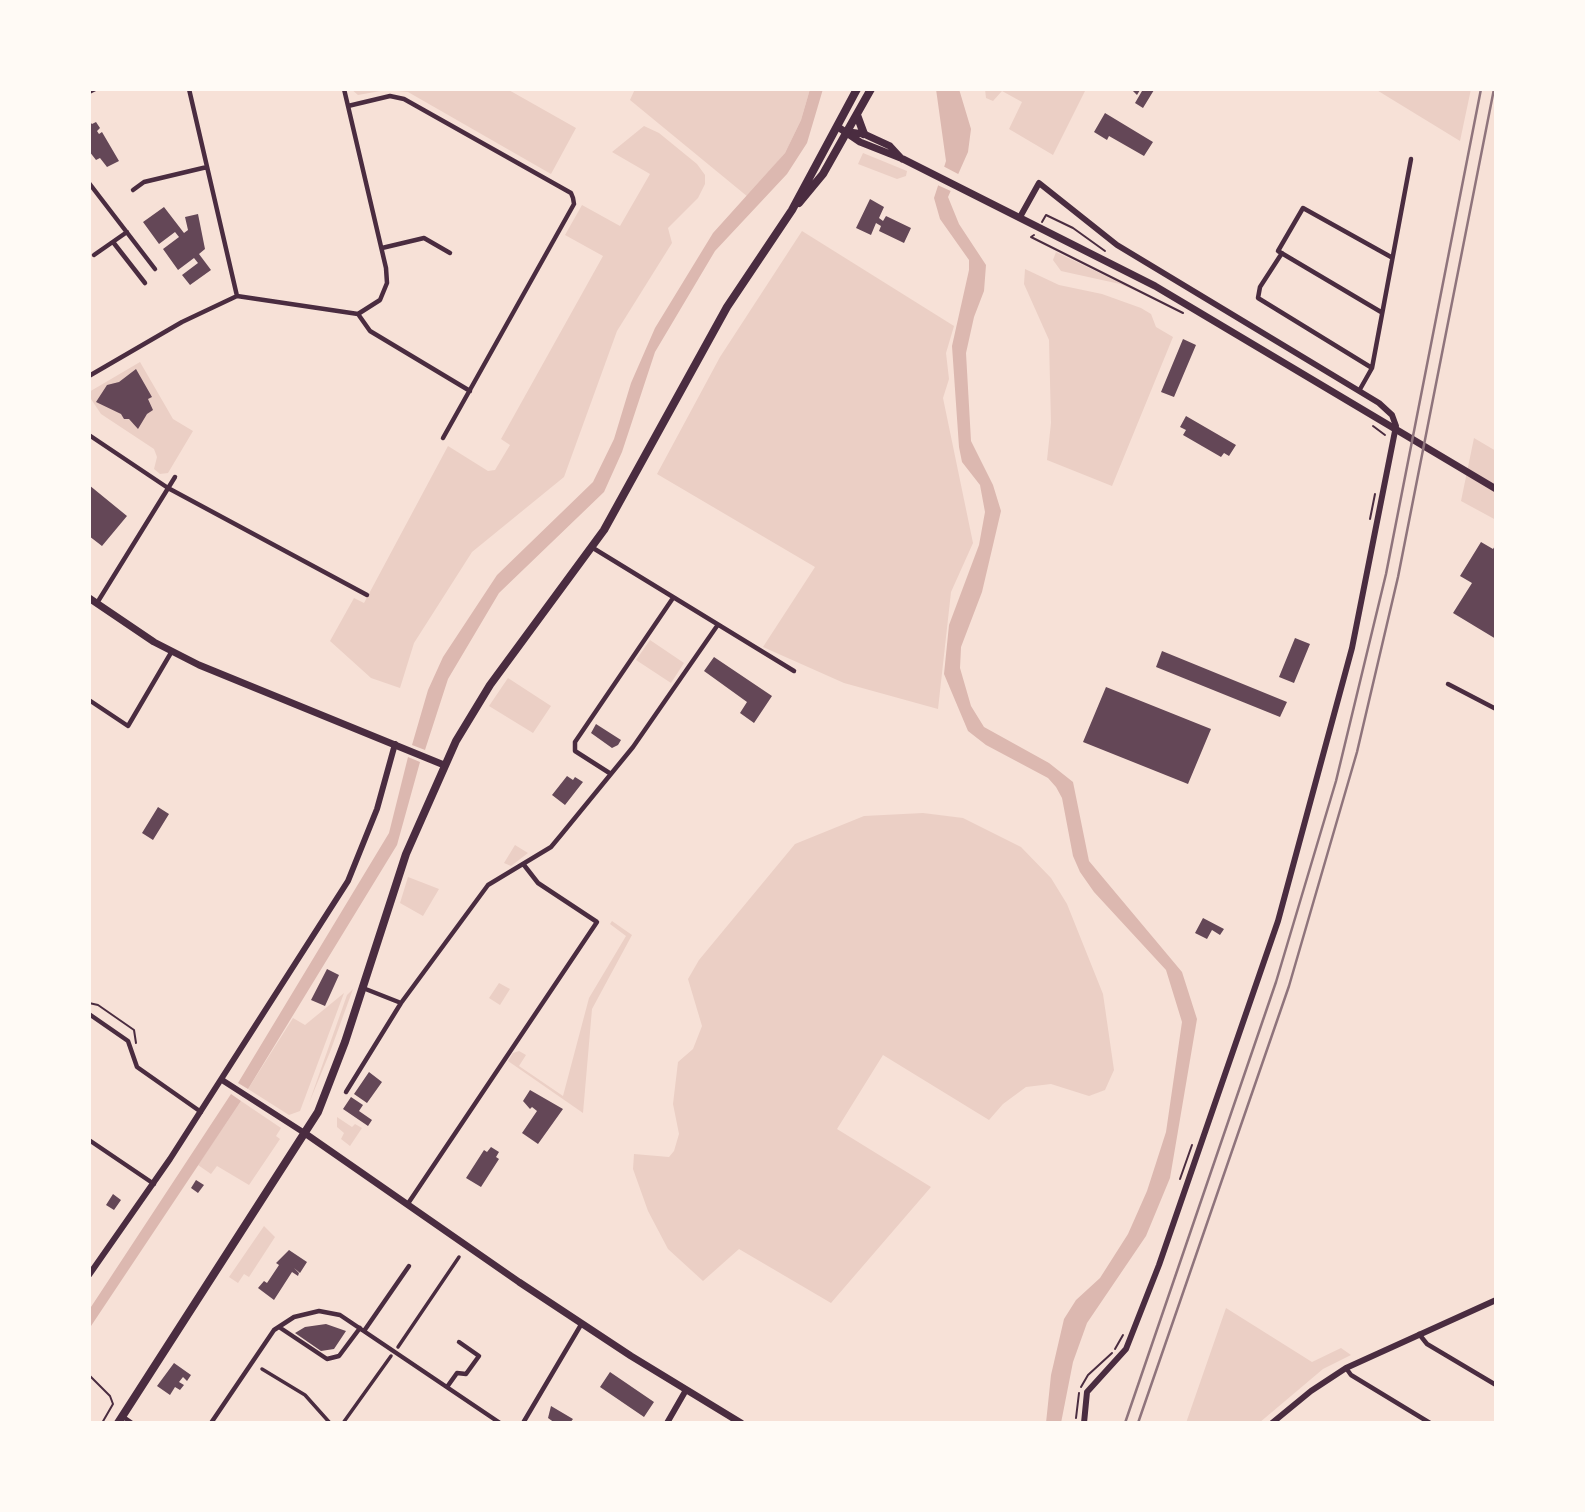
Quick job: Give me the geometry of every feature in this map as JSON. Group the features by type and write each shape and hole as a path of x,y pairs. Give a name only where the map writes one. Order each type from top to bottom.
{"main road":[{"path":"120,1419 306,1134 333,1076 406,854 444,765 490,685 593,548 626,494 727,307 792,210 857,89"},
{"path":"792,210 823,174 871,89"},
{"path":"858,113 864,134"},
{"path":"838,127 867,146 903,159 1155,286 1496,489"},
{"path":"847,131 864,134 890,146 903,159"},
{"path":"89,598 172,651 444,765"},
{"path":"306,1134 582,1323 741,1423"}],"street":[{"path":"89,92 95,89"},
{"path":"189,89 237,296"},
{"path":"89,376 194,315 237,296 358,314 374,305 385,290 387,275 344,89"},
{"path":"348,106 390,96 404,99 571,193 574,204 443,438"},
{"path":"1359,391 1372,368 1411,159"},
{"path":"133,190 144,182 207,167"},
{"path":"89,183 155,269"},
{"path":"1020,217 1039,183 1116,245 1387,409 1393,417 1396,436 1352,648 1282,908 1160,1265 1126,1349 1087,1392 1084,1423"},
{"path":"1381,312 1278,251 1303,208 1391,257"},
{"path":"94,255 127,232"},
{"path":"382,248 424,238 450,253"},
{"path":"113,242 145,283"},
{"path":"1282,253 1260,287 1258,298 1372,368"},
{"path":"358,314 370,331 470,391"},
{"path":"89,435 168,488 367,595"},
{"path":"97,604 175,477"},
{"path":"593,548 794,671"},
{"path":"611,774 576,751 575,742 674,598"},
{"path":"346,1092 401,1003 488,885 551,847 666,703 717,626"},
{"path":"89,700 128,726 172,651"},
{"path":"1448,684 1496,709"},
{"path":"90,1273 154,1184 222,1080 356,865 377,809 395,744"},
{"path":"407,1205 597,922 538,883 524,865"},
{"path":"363,988 401,1003"},
{"path":"89,1014 128,1041 135,1065 201,1112"},
{"path":"222,1080 306,1134"},
{"path":"89,1140 154,1184"},
{"path":"398,1347 459,1257"},
{"path":"279,1326 327,1359 339,1356 409,1266"},
{"path":"1272,1423 1311,1391 1346,1368 1418,1333 1496,1300"},
{"path":"211,1423 270,1334 300,1314 319,1311 338,1314 500,1423"},
{"path":"523,1423 582,1323"},
{"path":"1418,1333 1427,1344 1496,1385"},
{"path":"447,1387 457,1373 466,1374 479,1356 459,1342"},
{"path":"343,1423 391,1356"},
{"path":"1346,1368 1351,1375 1430,1423"},
{"path":"262,1369 305,1395 330,1423"},
{"path":"667,1423 686,1390"},
{"path":"120,1419 132,1423"}],"path":[{"path":"1031,237 1183,313"},
{"path":"1373,427 1389,440"},
{"path":"1372,526 1369,517 1371,505 1380,486"},
{"path":"89,1003 98,1005 134,1030 136,1043"},
{"path":"89,1375 110,1396 113,1404 102,1423"}],"shaded area":[{"path":"351,89 507,89 576,128 551,174 408,92 386,90 358,95"},
{"path":"635,89 810,89 801,120 785,153 748,197 630,100"},
{"path":"810,89 823,89 807,143 787,174 715,251 655,352 622,452 604,492 499,593 448,679 425,750 412,745 428,690 443,657 497,575 593,482 614,439 631,383 655,328 713,233 785,153 801,120"},
{"path":"936,89 959,89 971,129 968,152 948,197 959,224 986,265 984,291 974,317 966,353 971,441 993,485 1001,511 982,592 961,647 960,668 971,706 984,727 1049,763 1073,782 1089,861 1182,972 1197,1019 1170,1178 1146,1236 1087,1323 1073,1362 1061,1423 1046,1423 1051,1375 1064,1319 1076,1300 1100,1278 1128,1234 1147,1191 1166,1132 1182,1022 1166,970 1094,892 1080,872 1073,856 1062,798 1056,787 1048,778 986,745 968,731 944,674 949,625 979,545 985,512 980,485 962,462 959,447 952,346 969,260 940,219 934,198 946,161"},
{"path":"985,89 1086,89 1053,155 1009,129 1022,102 1002,91 993,101 986,98"},
{"path":"1375,89 1471,89 1460,141"},
{"path":"644,126 659,133 697,164 705,175 705,184 698,198 668,228 672,243 617,331 564,477 472,552 414,643 400,688 371,678 330,641 354,598 364,603 448,446 488,471 495,470 510,445 501,439 603,256 565,235 582,205 620,226 650,174 612,152"},
{"path":"863,153 907,171 906,176 897,179 858,164"},
{"path":"802,231 954,326 946,353 949,379 943,398 973,543 951,592 938,709 844,683 763,647 815,567 657,474 720,357"},
{"path":"1056,252 1141,293 1120,284 1061,271 1053,260"},
{"path":"1025,269 1059,285 1102,294 1141,308 1151,314 1156,327 1173,337 1112,486 1047,460 1051,423 1049,340 1024,284"},
{"path":"140,362 173,419 193,431 168,473 160,474 154,469 157,457 154,449 101,414 89,396 89,392"},
{"path":"1474,438 1496,451 1496,520 1461,501"},
{"path":"650,640 684,663 671,683 636,660"},
{"path":"508,678 551,706 533,733 489,706"},
{"path":"408,757 420,762 397,845 248,1089 238,1083 389,833"},
{"path":"923,813 963,818 1021,847 1051,878 1067,904 1103,994 1114,1070 1105,1090 1089,1096 1051,1084 1026,1087 1003,1104 989,1120 883,1055 837,1129 931,1187 831,1303 739,1249 703,1281 668,1249 648,1211 633,1169 634,1154 669,1157 674,1151 679,1134 673,1104 678,1062 693,1049 702,1026 688,979 699,960 795,844 864,816"},
{"path":"515,845 528,853 511,866 504,863"},
{"path":"408,877 439,889 423,916 400,903"},
{"path":"612,921 632,935 592,1009 583,1113 508,1061 513,1053 519,1051 526,1055 519,1066 563,1096 589,998 626,936 610,924"},
{"path":"499,983 510,989 500,1005 489,998"},
{"path":"353,989 330,1052 309,1103 347,995"},
{"path":"344,993 300,1111 289,1115 248,1089 293,1018 305,1025"},
{"path":"231,1094 241,1101 89,1329 89,1310"},
{"path":"241,1101 281,1128 276,1136 280,1139 249,1185 217,1166 211,1174 198,1165"},
{"path":"337,1117 352,1127 355,1124 362,1128 350,1146 341,1139 344,1133 337,1127"},
{"path":"264,1226 275,1237 249,1277 244,1274 238,1283 229,1277"},
{"path":"1226,1308 1312,1362 1341,1348 1351,1355 1323,1369 1259,1423 1186,1423"}],"pier":[{"path":"941,165 960,175 953,192 933,183"}],"building":[{"path":"1131,89 1154,90 1143,108 1135,103 1142,91 1137,95"},
{"path":"1105,113 1153,142 1144,156 1109,136 1107,140 1094,132"},
{"path":"89,121 92,124 96,122 100,128 97,131 99,134 102,132 119,161 107,167 89,151"},
{"path":"870,199 884,207 879,218 883,221 886,216 911,228 904,243 879,231 881,226 876,223 871,235 856,228"},
{"path":"164,207 184,233 188,230 185,217 198,214 205,249 199,254 211,270 190,285 182,275 198,263 194,258 178,270 163,249 179,237 175,232 159,244 143,222"},
{"path":"1183,339 1196,345 1174,397 1161,392"},
{"path":"136,369 152,397 148,399 153,410 147,414 138,429 129,419 124,419 121,414 96,402 107,385 119,382"},
{"path":"1186,416 1236,445 1229,456 1224,453 1221,457 1183,435 1186,430 1180,427"},
{"path":"89,485 127,516 102,546 89,536"},
{"path":"1481,542 1493,549 1496,544 1496,639 1453,613 1472,583 1460,576"},
{"path":"1295,638 1310,644 1294,683 1279,677"},
{"path":"1162,651 1287,702 1280,717 1156,667"},
{"path":"714,657 772,696 754,723 740,713 747,702 704,671"},
{"path":"1106,687 1211,729 1188,784 1083,742"},
{"path":"596,724 621,740 618,745 612,748 591,733"},
{"path":"567,776 583,782 565,805 552,795"},
{"path":"158,807 169,814 153,840 142,833"},
{"path":"1203,918 1224,929 1220,935 1212,930 1207,939 1195,933"},
{"path":"327,969 339,975 325,1006 311,1000"},
{"path":"369,1072 382,1082 367,1103 354,1094"},
{"path":"530,1090 563,1109 538,1144 522,1133 537,1111 532,1107 530,1109 523,1101"},
{"path":"351,1097 363,1105 359,1111 372,1120 368,1126 343,1109"},
{"path":"491,1147 499,1152 496,1157 499,1159 481,1187 466,1178 484,1150 487,1152"},
{"path":"196,1180 204,1185 198,1193 191,1188"},
{"path":"113,1194 121,1200 114,1210 106,1205"},
{"path":"289,1250 307,1262 300,1273 294,1268 299,1273 298,1276 292,1272 274,1300 258,1288 264,1281 267,1283 279,1265 276,1263"},
{"path":"326,1324 346,1331 334,1349 321,1351 295,1333 305,1327"},
{"path":"174,1363 191,1375 187,1381 183,1377 179,1382 184,1385 180,1390 175,1387 170,1395 157,1386"},
{"path":"610,1372 654,1402 644,1417 600,1387"},
{"path":"551,1406 573,1419 570,1423 555,1423 548,1418"}],"railway":[{"path":"1125,1423 1276,982 1336,781 1386,574 1481,89"},
{"path":"1138,1423 1289,986 1357,752 1398,577 1494,89"}]}
